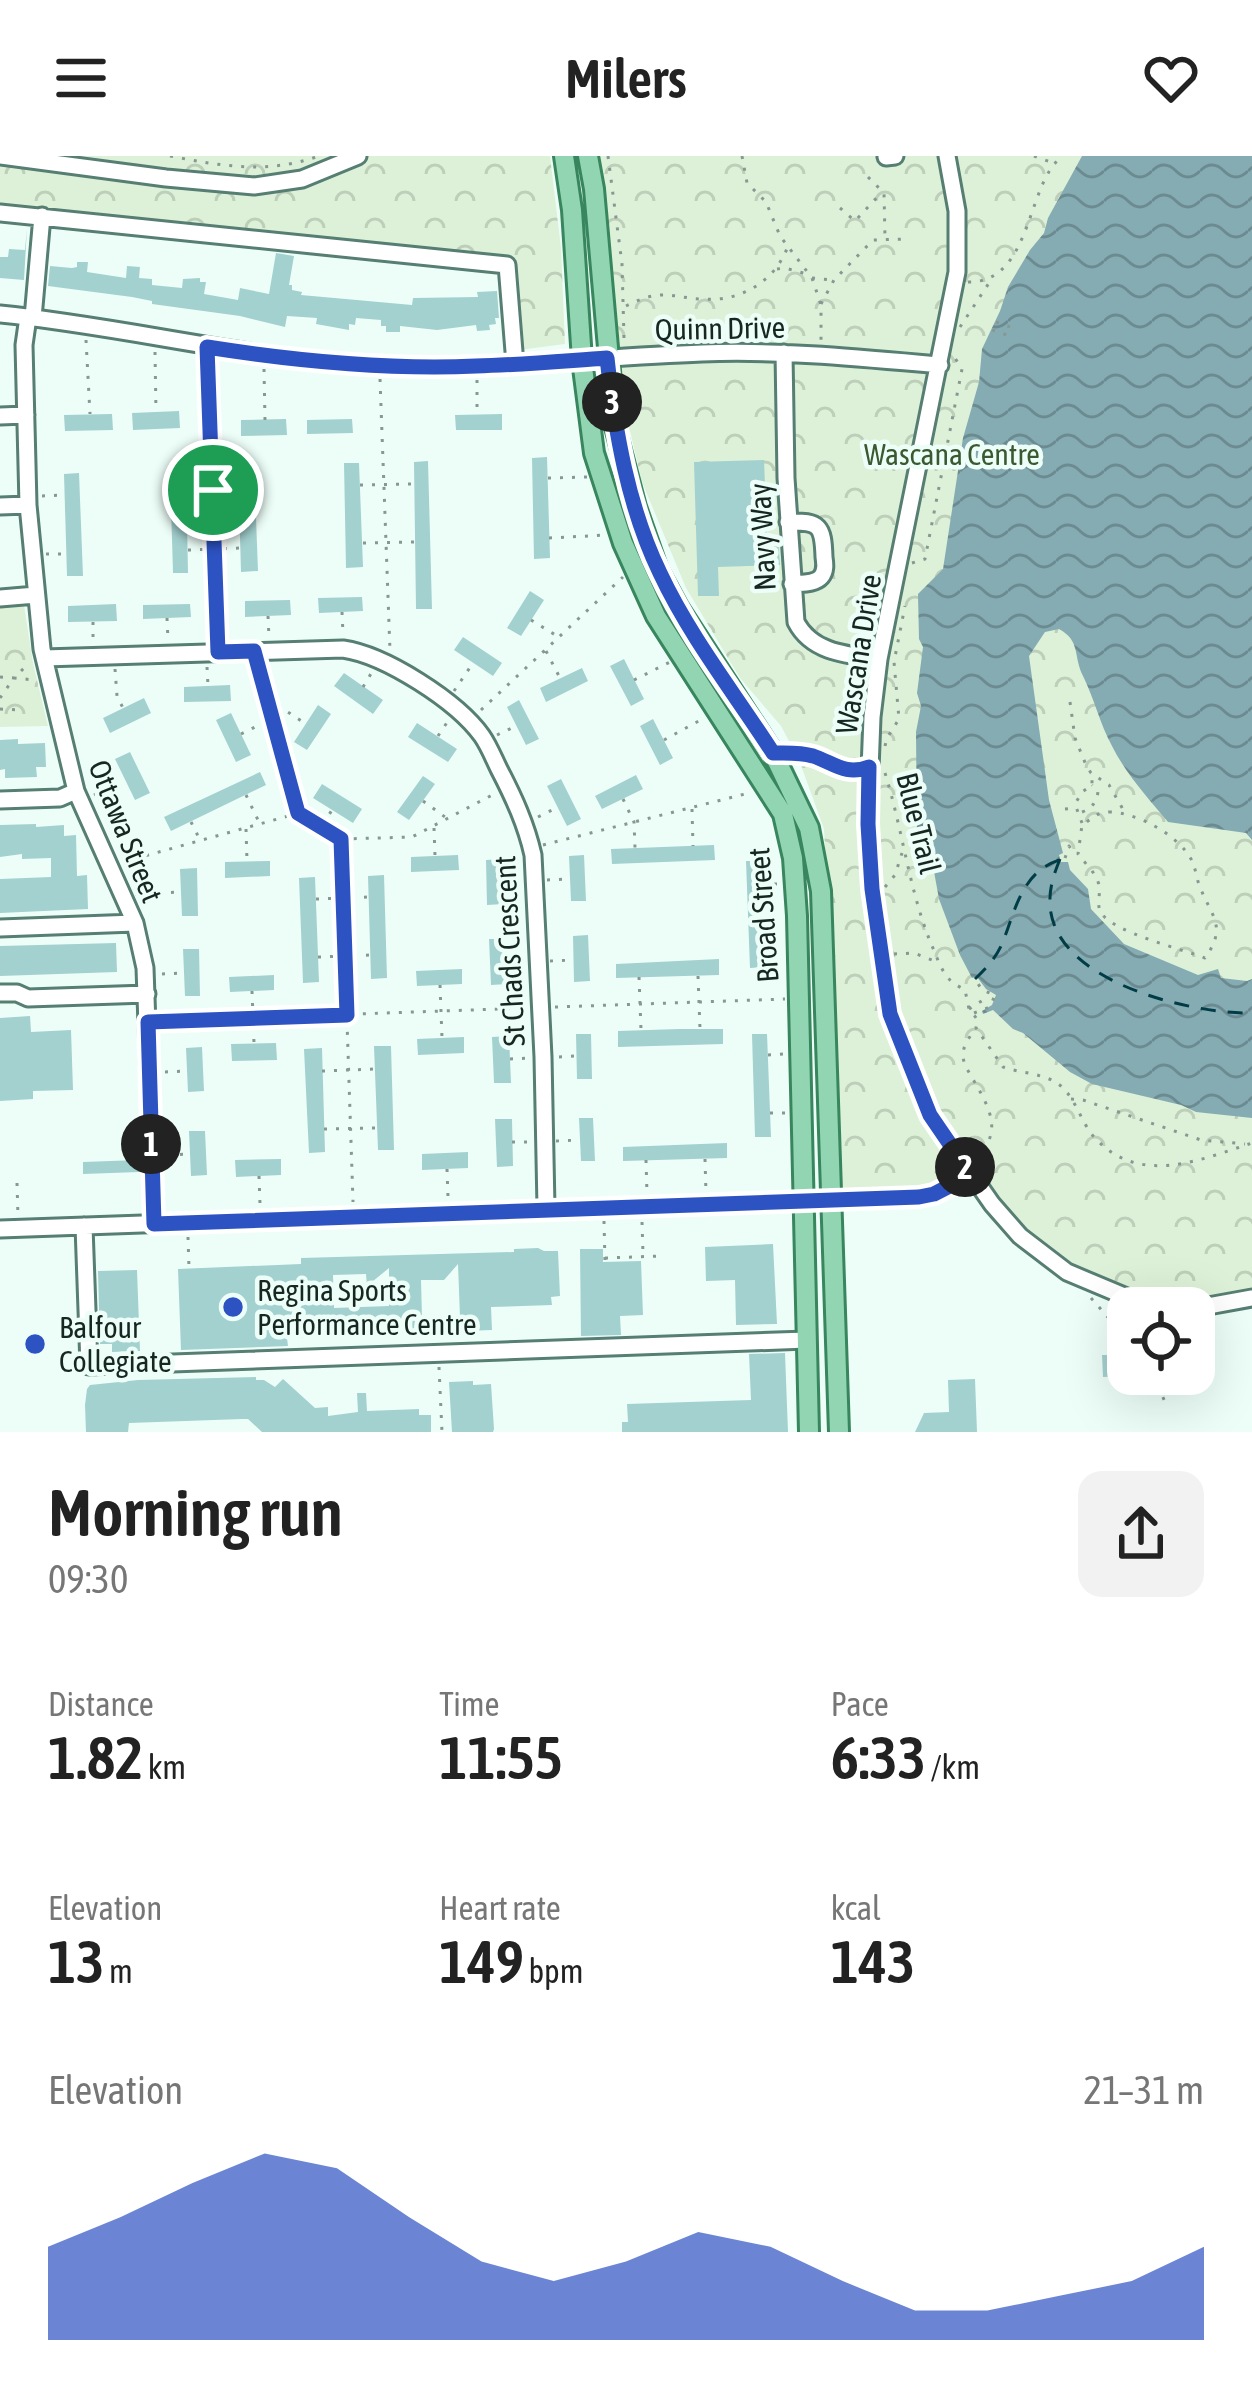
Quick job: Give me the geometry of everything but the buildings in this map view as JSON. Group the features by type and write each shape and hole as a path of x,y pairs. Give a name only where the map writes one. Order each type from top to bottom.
{"main road":[{"name":"Broad Street","path":"564,156 594,453 619,530 656,616 783,814 793,858 809,1432"},
{"name":"Broad Street","path":"588,156 614,427 635,507 658,570 678,607 773,753 809,828 821,891 839,1432"}],"street":[{"path":"0,156 254,186 302,179 358,156"},
{"name":"Wascana Drive","path":"946,156 957,211 958,248 947,362 879,659 868,824 890,1014 930,1115 973,1166 992,1204 1020,1236 1067,1272 1136,1301 1173,1307 1252,1298"},
{"path":"0,212 507,265 515,364"},
{"name":"Ottawa Street","path":"42,216 24,345 36,595 43,653 78,796 135,923 146,975 154,1224"},
{"name":"Quinn Drive","path":"0,314 263,356 380,366 476,366 706,353 947,362"},
{"name":"Navy Way","path":"784,353 796,622 811,640 839,654 879,659"},
{"path":"0,416 26,415"},
{"path":"0,506 28,501"},
{"path":"788,522 808,521 823,534 825,568 819,579 792,584"},
{"path":"0,598 36,595"},
{"name":"St Chads Crescent","path":"43,653 358,651 385,662 456,712 485,742 526,823 532,848 546,1208"},
{"path":"0,800 78,796"},
{"path":"0,928 135,923"},
{"path":"0,994 28,998 147,994"},
{"path":"0,1229 919,1197 934,1194 973,1166"},
{"path":"84,1226 89,1366 807,1340"}],"path":[{"path":"170,156 218,166 271,169 320,156"},
{"path":"742,156 747,183 766,202 773,222 810,276 820,305 821,355"},
{"path":"1034,156 1053,163"},
{"path":"960,315 957,332 1023,237 1053,163 1063,156"},
{"path":"868,177 883,191 886,239"},
{"path":"841,208 855,221 883,191"},
{"path":"820,305 834,280 873,240 905,239"},
{"path":"604,315 614,316 634,302 659,295 706,300 748,291 777,269 788,246"},
{"path":"777,269 834,280"},
{"path":"966,282 992,278"},
{"path":"996,322 1016,329"},
{"path":"85,327 90,414"},
{"path":"992,330 1010,336"},
{"path":"154,338 156,412"},
{"path":"207,347 214,548 208,686"},
{"path":"263,356 265,420"},
{"path":"913,551 910,564 926,559 962,369 947,362"},
{"path":"363,687 385,662 380,366"},
{"path":"476,366 477,413"},
{"path":"548,478 602,476"},
{"path":"360,484 414,484"},
{"path":"187,491 238,489"},
{"path":"28,501 64,496"},
{"path":"549,538 605,536 619,530"},
{"path":"363,543 416,542"},
{"path":"188,550 240,548"},
{"path":"33,555 66,554"},
{"path":"456,712 545,650 622,577 635,571"},
{"name":"Blue Trail","path":"884,750 899,719 894,662 905,598"},
{"path":"342,612 343,649"},
{"path":"268,616 261,651 266,698 298,813 341,839 412,837 508,787"},
{"path":"167,618 169,654"},
{"path":"531,620 558,637"},
{"path":"92,622 94,656"},
{"path":"545,650 560,678"},
{"path":"0,698 14,678 43,653"},
{"path":"115,656 122,709"},
{"path":"634,680 682,656"},
{"path":"438,736 456,712 473,663"},
{"path":"0,677 49,681"},
{"path":"266,698 306,724"},
{"path":"1065,809 1089,809 1098,791 1075,738 1070,702"},
{"path":"0,709 22,710"},
{"path":"664,740 718,711"},
{"path":"241,734 272,718"},
{"path":"485,742 517,726"},
{"path":"773,753 817,757 846,771 875,766"},
{"name":"Blue Trail","path":"875,766 896,808 920,915 938,962 965,991 976,1028 965,1045 964,1064 986,1102 992,1126 988,1145 973,1166"},
{"path":"1091,773 1108,785 1125,812"},
{"path":"78,796 125,780"},
{"path":"1077,855 1082,825 1078,796 1092,785"},
{"path":"532,848 768,788"},
{"path":"246,795 260,824"},
{"path":"623,799 634,822 635,848"},
{"path":"423,801 447,818"},
{"path":"526,823 557,807"},
{"path":"692,808 693,846"},
{"path":"321,827 332,810"},
{"path":"1077,855 1063,858 1069,846 1095,875 1102,914 1157,944 1205,958 1216,939 1214,916 1190,856 1160,830 1125,812 1100,813 1082,825"},
{"path":"110,865 298,813"},
{"path":"191,822 200,840"},
{"path":"434,826 435,856"},
{"path":"246,827 247,861"},
{"path":"341,839 354,1216"},
{"path":"872,889 884,888 895,875 903,851"},
{"path":"762,884 794,884"},
{"path":"123,895 181,892"},
{"path":"316,899 368,897"},
{"path":"764,943 797,942"},
{"path":"881,954 914,953 938,962"},
{"path":"318,957 370,955"},
{"path":"146,975 184,973"},
{"path":"698,976 700,1029"},
{"path":"639,977 641,1030"},
{"path":"971,1011 990,1007 994,995 982,990 975,979"},
{"path":"440,985 442,1038"},
{"path":"253,991 254,1043"},
{"path":"148,1022 799,998"},
{"path":"971,1011 982,1000"},
{"path":"976,1028 1003,1067 1057,1083 1098,1141 1114,1153 1141,1163 1177,1166 1249,1143"},
{"path":"322,1071 375,1069"},
{"path":"149,1072 187,1071"},
{"path":"1071,1099 1201,1140 1249,1143"},
{"path":"324,1130 377,1128"},
{"path":"152,1155 190,1154"},
{"path":"705,1159 706,1204"},
{"path":"643,1256 646,1160"},
{"path":"447,1169 448,1212"},
{"path":"259,1176 260,1220"},
{"path":"17,1183 18,1228"},
{"path":"603,1207 605,1260 661,1256"},
{"path":"187,1223 189,1268"},
{"path":"1084,1281 1084,1289 1107,1317"},
{"path":"439,1354 442,1432"},
{"path":"1162,1395 1166,1404"}],"green space":[{"path":"0,156 550,156 561,248 565,344 511,351 506,265 0,213"},
{"name":"Wascana Centre","path":"599,156 1252,156 1252,1304 1215,1304 1215,1287 1107,1287 1107,1295 1073,1283 991,1220 964,1183 916,1206 843,1209 824,829 781,726 740,678 686,588 642,482 622,397"},
{"path":"24,605 48,726 0,727 0,607"}],"water":[{"path":"1082,156 1252,156 1252,840 1246,833 1168,822 1112,746 1074,644 1066,634 1059,629 1045,632 1029,656 1061,862 1068,862 1088,889 1091,909 1124,944 1198,975 1218,969 1221,978 1252,979 1252,1118 1196,1112 1092,1084 993,1010 983,1014 996,995 977,977 972,978 960,955 939,899 933,866 917,839 916,732 921,706 917,693 923,647 918,594 943,569 982,349 1008,287 1044,233"}],"ferry route":[{"path":"1060,859 1050,905 1057,932 1075,954 1100,973 1162,1000 1252,1013"},
{"path":"975,979 999,950 1029,882 1059,860"}],"place":[{"name":"Regina Sports Performance Centre","path":"233,1307"},
{"name":"Balfour Collegiate","path":"35,1344"}],"route":[{"path":"207,347 380,366 607,358 614,427 635,507 658,570 700,642 773,753 817,757 846,771 869,767 872,889 890,1014 930,1115 971,1175 919,1197 154,1224 148,1022 347,1015 341,839 298,813 254,651 218,652 213,490 207,347"}]}
